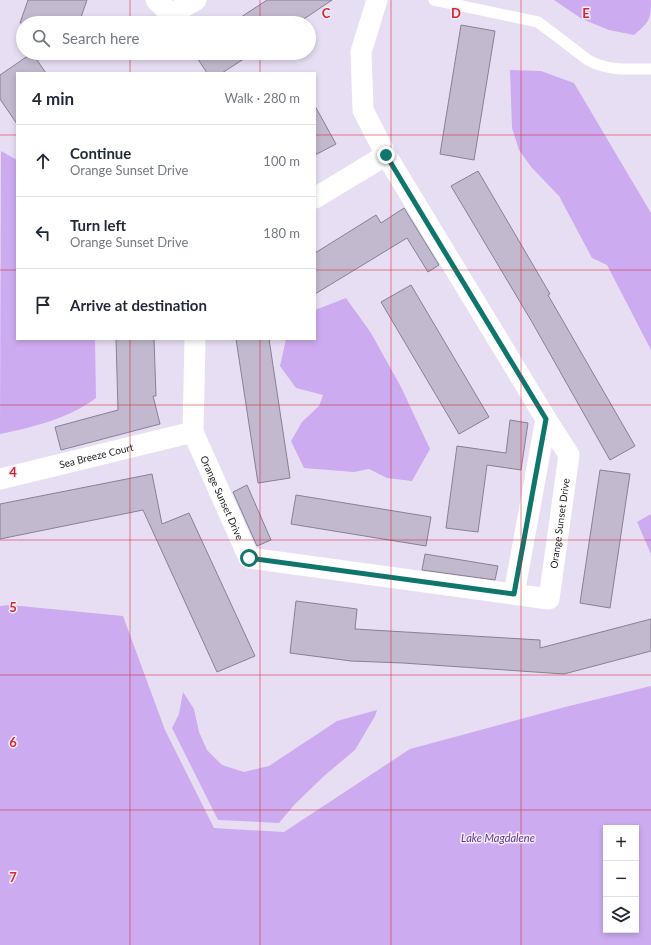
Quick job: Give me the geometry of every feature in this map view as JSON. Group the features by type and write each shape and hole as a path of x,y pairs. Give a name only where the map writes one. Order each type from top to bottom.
{"street":[{"path":"156,0 171,14 196,0"},
{"name":"Orange Sunset Drive","path":"195,340 193,432 249,558 549,599 568,455 386,155 363,110 361,52 377,0"},
{"path":"316,197 386,155"},
{"path":"514,594 546,419"},
{"name":"Sea Breeze Court","path":"0,478 193,432"}],"lane":[{"path":"434,0 538,22 596,65 606,68 651,69"}],"water":[{"path":"554,0 651,0 650,16 643,27 634,35 609,30 582,19"},
{"path":"510,70 541,71 574,83 651,213 651,350 607,265 592,258 559,196 532,168 519,150 512,128"},
{"path":"1,151 16,159 16,340 95,340 96,398 74,412 62,417 0,434"},
{"path":"346,298 371,333 401,387 430,449 412,481 387,478 369,469 354,472 304,468 291,441 302,422 319,406 323,395 296,388 280,366 286,340 316,340 316,310"},
{"path":"651,514 651,554 637,522"},
{"name":"Lake Magdalene","path":"10,605 123,616 165,730 214,828 284,832 410,749 565,707 651,686 651,945 0,945 0,606"},
{"path":"183,692 194,709 199,732 207,750 222,765 244,772 269,766 337,721 377,710 355,750 324,776 295,804 279,823 218,820 172,728 179,714"}],"building":[{"path":"28,0 87,0 81,16 22,16"},
{"path":"267,0 332,0 308,16 243,16"},
{"path":"461,25 495,31 474,160 440,154"},
{"path":"22,60 37,60 45,72 16,72 16,123 0,99 0,75"},
{"path":"199,60 242,60 224,72 206,72"},
{"path":"316,108 336,144 316,154"},
{"path":"478,171 550,294 548,295 635,446 610,460 532,322 451,186"},
{"path":"404,208 439,265 428,272 407,238 316,293 316,252 376,215 381,223"},
{"path":"411,285 489,417 459,434 381,302"},
{"path":"116,340 154,340 156,396 153,396 160,424 61,450 55,427 118,410"},
{"path":"236,340 269,340 290,478 258,483"},
{"path":"510,420 528,423 521,470 487,465 478,532 446,528 457,446 506,453"},
{"path":"600,470 630,474 610,608 580,603"},
{"path":"152,474 162,524 189,513 255,656 217,672 143,510 0,539 0,504"},
{"path":"247,485 271,540 257,546 233,492"},
{"path":"296,495 431,517 426,546 291,524"},
{"path":"425,554 498,566 495,580 422,570"},
{"path":"296,601 357,609 355,629 540,640 540,648 651,619 651,651 564,674 351,661 290,653"}],"route":[{"path":"249,558 514,594 546,419 386,155"}]}
